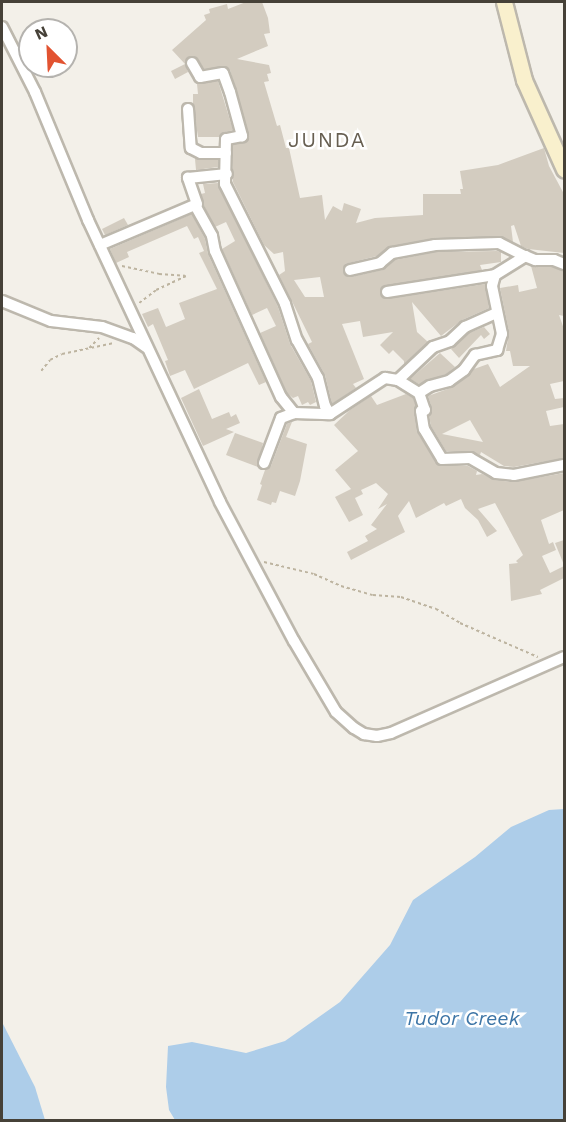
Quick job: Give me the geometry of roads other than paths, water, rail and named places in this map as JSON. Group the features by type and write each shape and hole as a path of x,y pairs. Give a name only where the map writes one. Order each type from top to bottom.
{"main road":[{"path":"504,2 524,80 564,169"}],"street":[{"path":"2,27 54,134 145,346 202,466 250,560 324,695 336,712 364,734 377,736 410,727 553,664 564,657"},
{"path":"192,63 200,77 222,74 230,92 242,136 226,139 225,184 230,197 248,225 285,304 297,340 318,378 325,406 330,414"},
{"path":"188,109 191,148 201,153 226,153"},
{"path":"227,174 188,178 197,204 195,205 212,236 215,251 281,397 294,413"},
{"path":"100,245 195,205"},
{"path":"350,270 380,263 392,254 435,245 499,243 535,260 554,260 564,264"},
{"path":"387,292 495,275 525,256"},
{"path":"419,393 430,386 449,381 464,370 475,355 497,350 502,334 492,286 495,275"},
{"path":"2,301 51,321 102,327 145,346"},
{"path":"398,380 433,347 450,341 465,327 497,313"},
{"path":"264,463 281,418 294,413 330,414 385,378 398,380 419,393 425,410 421,411 424,429 442,459 470,458 496,473 514,475 564,465"}],"water":[{"name":"Tudor Creek","path":"564,809 564,1120 175,1120 169,1110 166,1087 168,1046 192,1042 246,1053 285,1041 340,1002 390,945 413,900 475,857 511,827 549,810"},
{"path":"2,1022 35,1087 45,1120 2,1120"}],"district":[{"name":"JUNDA","path":"327,140"}]}
